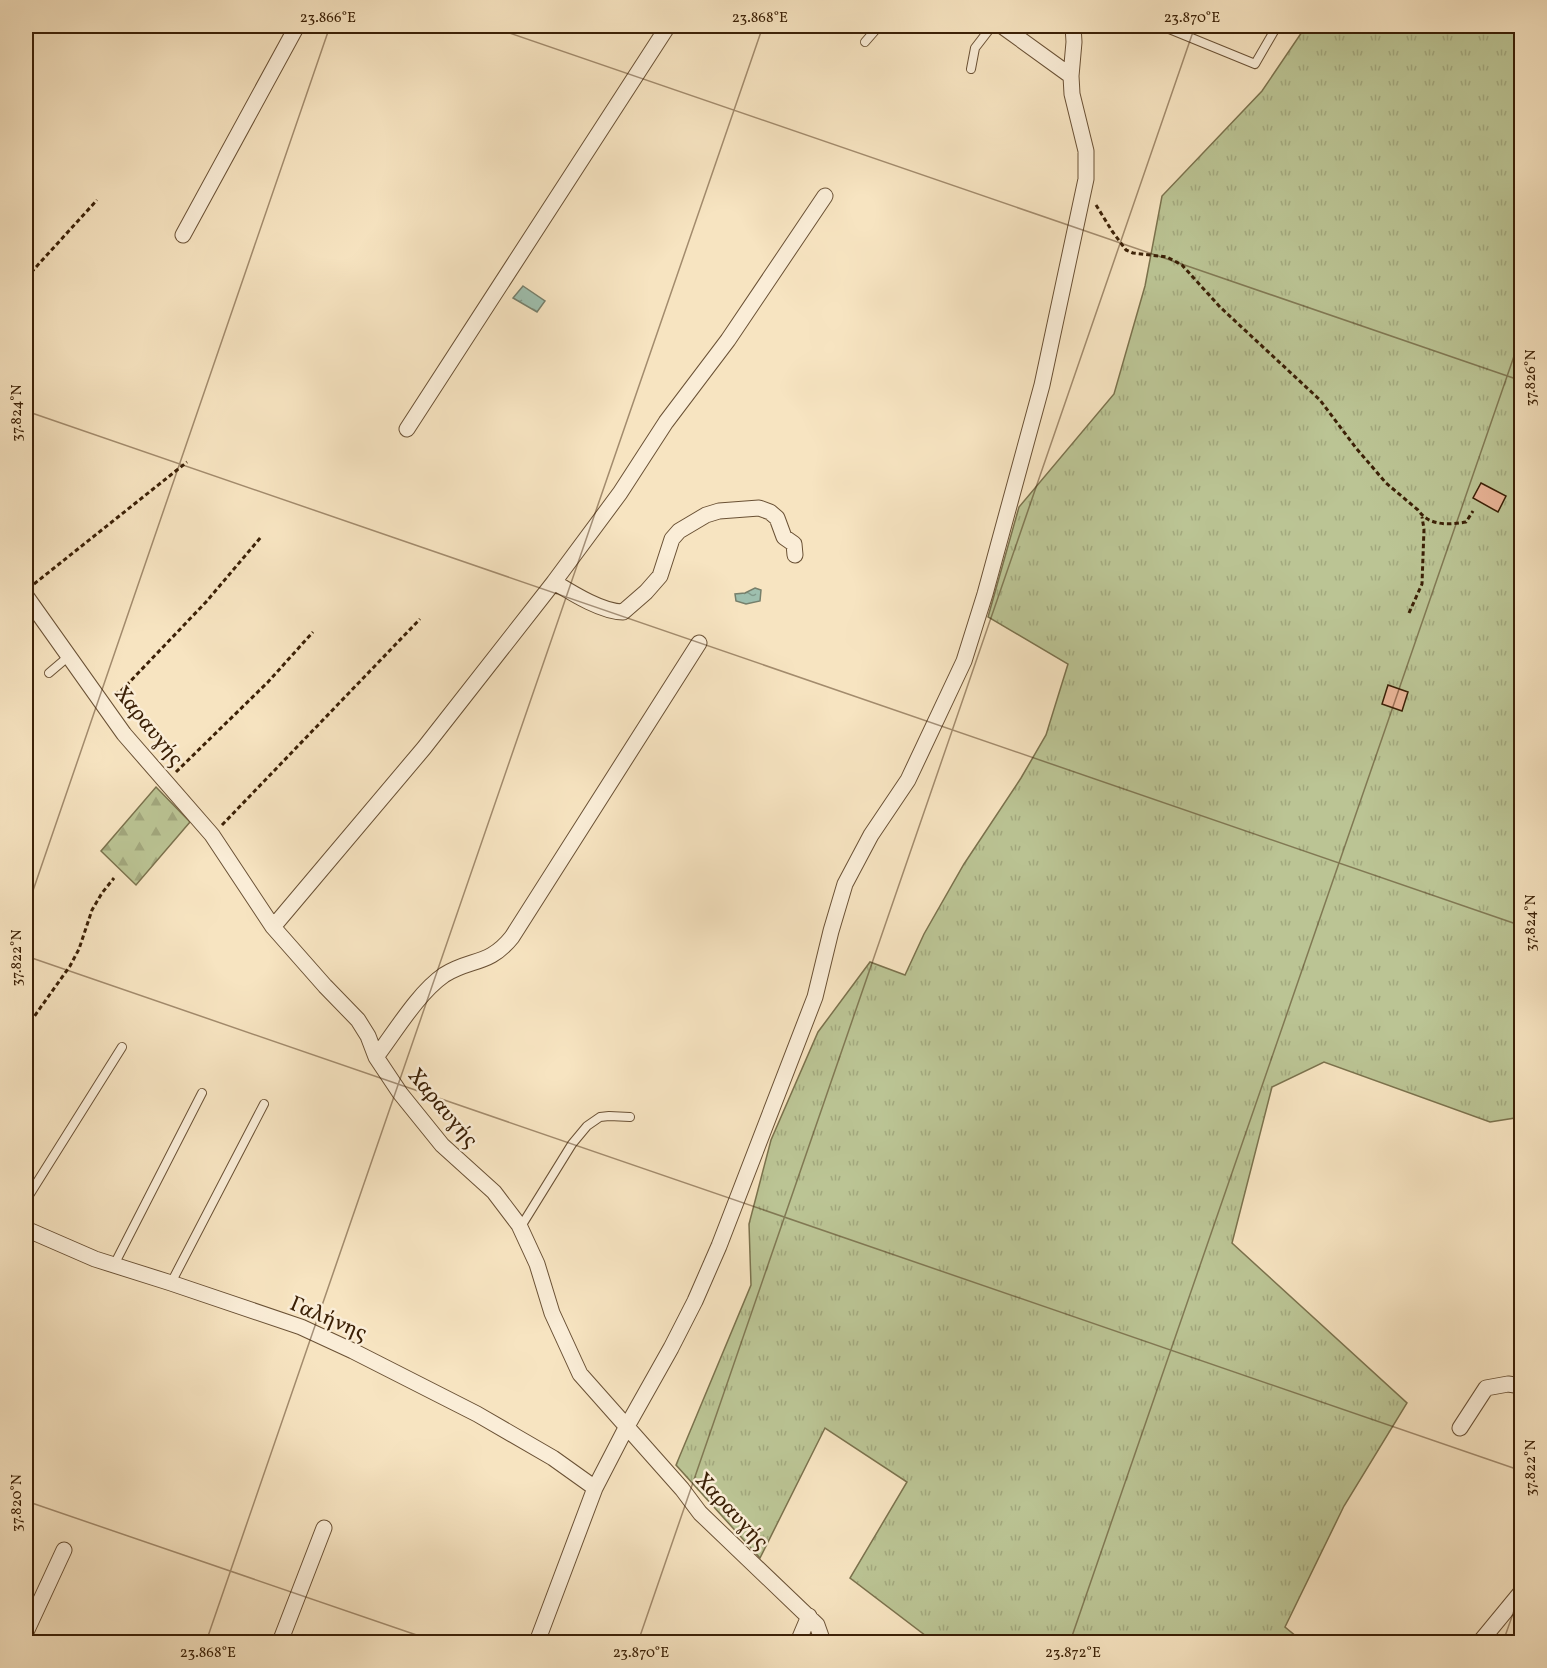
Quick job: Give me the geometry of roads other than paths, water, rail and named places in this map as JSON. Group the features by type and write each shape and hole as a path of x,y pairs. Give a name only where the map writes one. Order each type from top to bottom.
{"street":[{"path":"183,235 297,26"},
{"path":"407,429 668,26"},
{"path":"1001,26 1071,76"},
{"path":"537,1642 596,1488 626,1428 676,1339 719,1246 815,998 845,884 872,835 908,780 964,662 986,594 1042,385 1086,178 1086,151 1075,109 1071,76 1073,26"},
{"path":"273,927 424,748 554,582 625,486 666,422 728,340 825,196"},
{"path":"554,582 609,610 623,612 660,576 672,539 679,531 697,519 719,511 759,508 770,512 777,518 784,537 794,544 795,555"},
{"name":"Χαραυγής","path":"26,596 124,734 212,835 273,927 358,1020 368,1036 376,1058 400,1093 442,1145 494,1192 520,1228 537,1264 552,1313 580,1374 682,1489 700,1513 809,1616 817,1625 823,1642"},
{"path":"376,1058 432,986 444,975 493,956 512,937 699,643"},
{"name":"Γαλήνης","path":"26,1229 64,1247 114,1265 300,1327 477,1414 553,1458 596,1488"},
{"path":"1460,1428 1486,1388 1508,1384 1521,1386"},
{"path":"280,1642 324,1528"},
{"path":"26,1632 64,1550"},
{"path":"1480,1642 1521,1590"},
{"path":"798,1642 809,1616"}],"lane":[{"path":"865,42 879,26"},
{"path":"971,69 975,48 1001,26"},
{"path":"1162,26 1255,64 1277,26"},
{"path":"49,673 69,656"},
{"path":"26,1200 122,1047"},
{"path":"114,1265 202,1093"},
{"path":"171,1283 264,1104"},
{"path":"520,1228 572,1144 587,1126 600,1118 609,1116 630,1118"}],"water":[{"path":"523,286 545,301 537,312 513,298"},
{"path":"755,588 761,590 760,601 746,604 736,601 735,594 745,593"}]}
